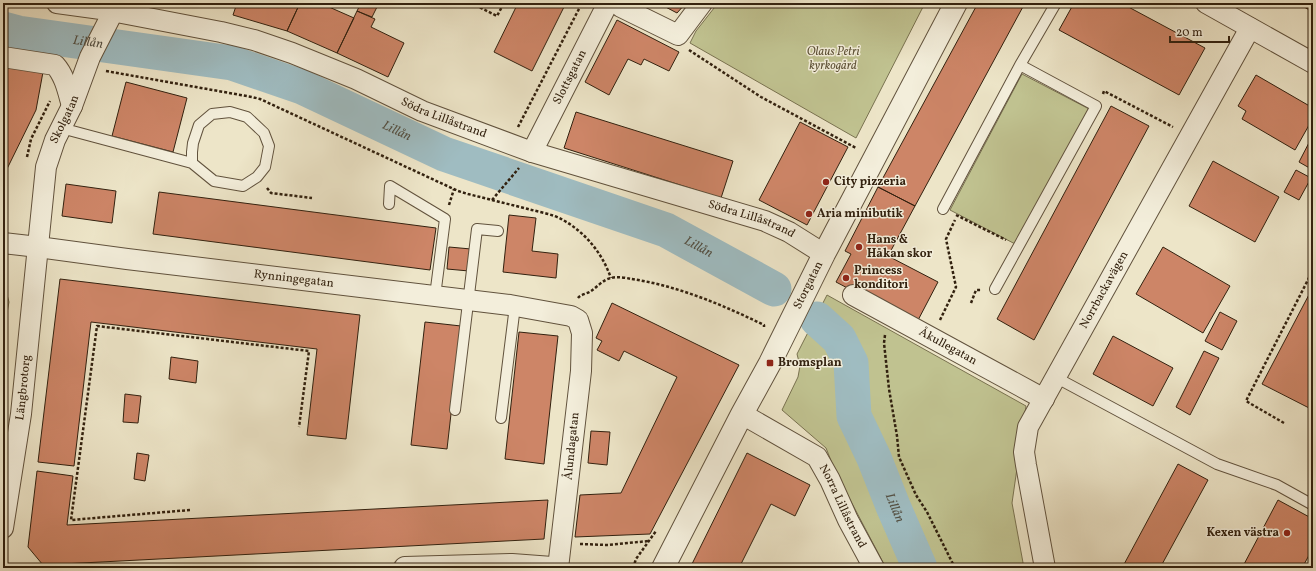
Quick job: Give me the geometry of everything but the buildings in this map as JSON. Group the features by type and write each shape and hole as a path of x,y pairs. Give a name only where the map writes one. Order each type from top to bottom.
{"street":[{"name":"Södra Lillåstrand","path":"56,3 118,7 254,40 356,79 422,111 509,143 528,157 765,222 789,232 824,254"},
{"name":"Slottsgatan","path":"528,157 608,3"},
{"path":"617,3 621,7 678,35 702,3"},
{"name":"Storgatan","path":"663,568 742,414 770,363 824,254 956,3"},
{"path":"1206,3 1313,63"},
{"name":"Skolgatan","path":"38,247 46,167 55,140 95,63 103,31 118,7"},
{"name":"Norrbackavägen","path":"1045,568 1024,452 1028,426 1250,28"},
{"path":"3,57 55,65 64,79 72,106"},
{"name":"Rynningegatan","path":"3,243 515,306 571,316 578,320 580,325"},
{"name":"Längbrotorg","path":"3,528 21,414 38,247"},
{"name":"Åkullegatan","path":"853,295 1044,399"},
{"name":"Ålundagatan","path":"558,568 580,371 582,333 580,325"},
{"name":"Norra Lillåstrand","path":"742,414 817,457 830,480 848,520 874,568"},
{"path":"404,568 512,565 552,568"}],"lane":[{"path":"943,209 1020,65 1056,3"},
{"path":"995,289 1096,106 1020,65"},
{"path":"61,128 192,162 214,181 243,186 257,177 265,167 269,146 264,133 247,116 230,112 212,114 200,126 193,143 192,162"},
{"path":"389,204 390,186 445,219 435,296"},
{"path":"455,410 477,229 498,231"},
{"path":"501,418 515,306"},
{"path":"1055,377 1217,464 1276,485 1313,504"}],"path":[{"path":"471,3 497,16 504,3"},
{"path":"509,143 582,3"},
{"path":"678,35 683,46 761,97 856,148"},
{"path":"95,63 256,98 458,191 562,219 577,229 592,244 605,263 611,278"},
{"path":"1096,106 1104,91 1189,136"},
{"path":"492,200 528,157"},
{"path":"257,177 271,193 312,198"},
{"path":"943,209 1019,246"},
{"path":"948,303 956,287 946,239 957,216"},
{"path":"1284,423 1246,401 1313,270"},
{"path":"580,295 589,292 611,278 640,281 678,290 744,315 764,325"},
{"path":"971,303 976,290"},
{"path":"888,314 884,343 899,457 916,495 927,512 955,568"},
{"path":"190,510 71,520 97,326 309,350 299,426"},
{"path":"561,543 608,545 649,541"},
{"path":"633,568 636,560"}],"green space":[{"name":"Olaus Petri kyrkogård","path":"718,3 925,3 856,138 690,43 696,31"},
{"path":"1022,74 1091,110 1019,246 950,210"},
{"path":"3,280 9,302 3,335"},
{"path":"827,295 1026,406 1012,503 1024,568 886,568 836,473 826,448 782,410 798,377 800,366 797,354"}],"waterway":[{"name":"Lillån","path":"3,29 18,33 232,63 302,87 444,154 666,230 774,289"},
{"name":"Lillån","path":"817,319 839,339 851,363 854,416 874,458 920,568"}],"place":[{"name":"City pizzeria","path":"826,182"},
{"name":"Aria minibutik","path":"809,214"},
{"name":"Hans & Håkan skor","path":"859,247"},
{"name":"Princess konditori","path":"846,278"},
{"name":"Bromsplan","path":"770,363"},
{"name":"Kexen västra","path":"1287,533"}]}
